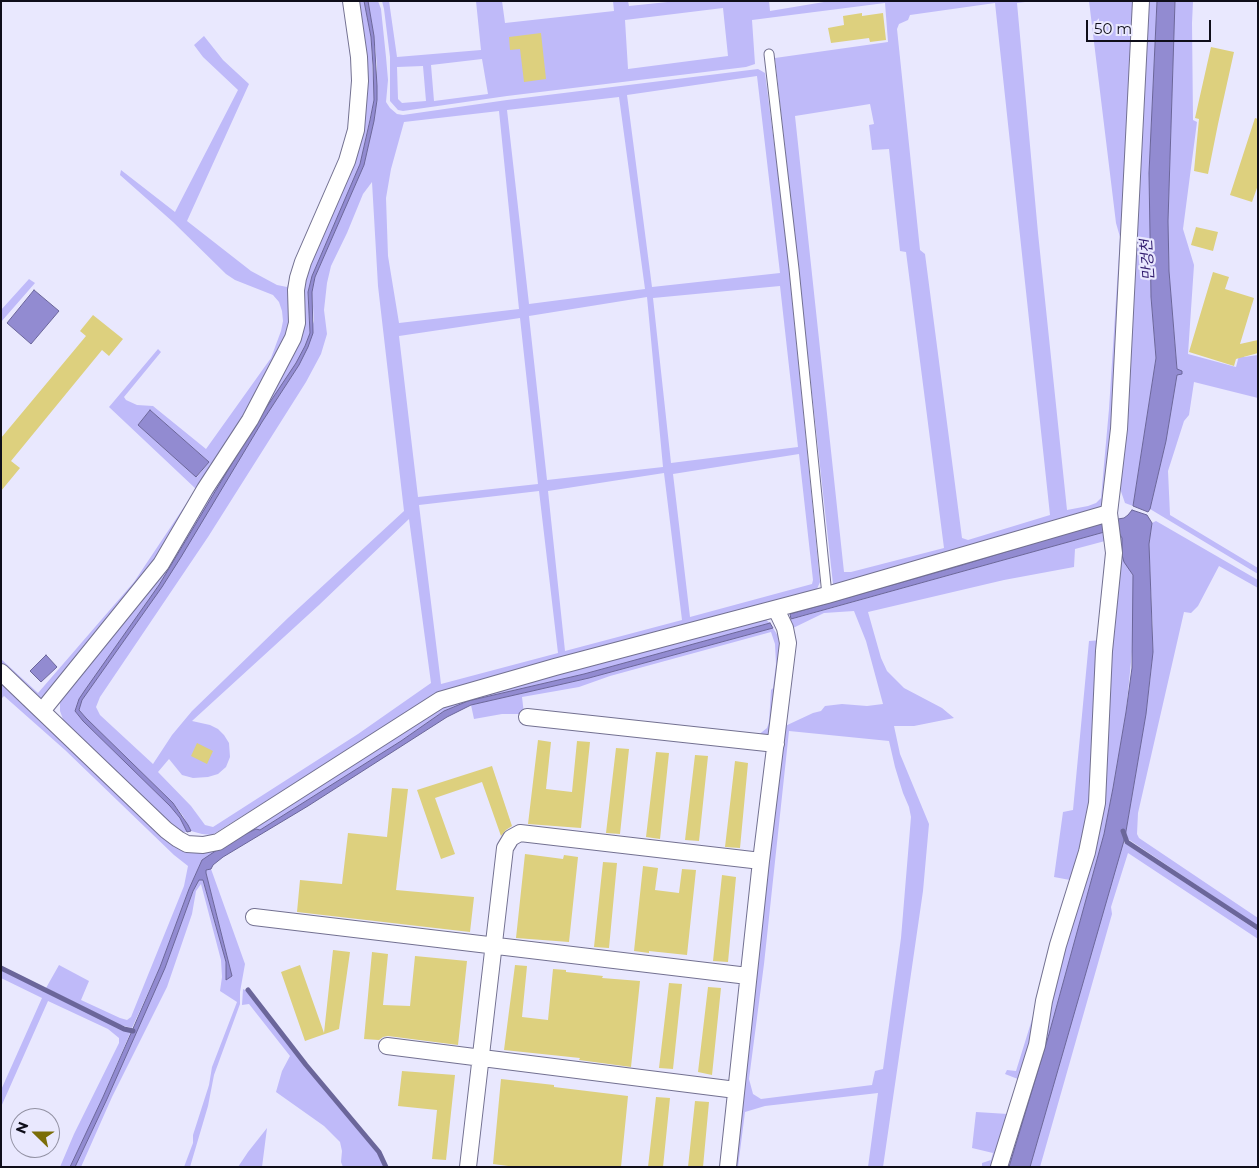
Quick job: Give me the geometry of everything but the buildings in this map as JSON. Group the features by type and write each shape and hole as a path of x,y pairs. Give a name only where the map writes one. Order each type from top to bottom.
{"street":[{"path":"42,711 161,564 205,489 250,420 293,338 297,323 296,290 298,278 303,262 348,161 356,130 360,80 359,57 351,1"},
{"path":"999,1167 1037,1045 1044,1002 1058,945 1086,852 1097,803 1104,652 1114,553 1109,514 1118,429 1141,1"},
{"path":"1,672 166,830 187,844 203,845 218,842 440,700 555,666 827,595 1109,514"},
{"path":"728,1167 761,861 788,643 785,628 776,609"},
{"path":"527,716 776,744"},
{"path":"468,1167 505,848 511,838 520,833 761,861"},
{"path":"254,917 748,976"},
{"path":"386,1046 736,1090"}],"lane":[{"path":"769,54 794,269 827,595"}],"shaded area":[{"path":"357,1 364,1 371,37 374,100 360,164 312,276 308,292 310,333 305,346 296,363 258,420 159,585 79,699 75,711 170,806 180,818 187,832 183,832 171,826 64,722 60,711 61,696 154,582 289,360 303,282 354,159"},
{"path":"364,1 368,1 374,36 377,100 374,121 364,165 315,277 312,292 313,333 308,347 299,365 262,422 181,557 82,700 79,710 173,803 191,831 187,832 180,818 170,806 75,711 79,699 85,690 159,585 258,420 296,363 305,346 310,333 308,292 312,276 360,164 374,100 371,37"},
{"path":"368,1 378,1 381,9 388,80 386,102 397,114 403,115 507,100 758,69 765,73 785,228 820,582 817,589 674,628 426,701 212,835 202,834 191,831 173,803 79,710 82,700 162,587 262,422 299,365 314,321 312,292 315,277 364,165 377,100 377,65","holes":["757,76 780,273 652,287 627,95","619,97 645,289 529,304 507,110","499,111 519,309 399,323 388,256 386,198 391,169 404,122","372,182 378,286 404,511 289,617 192,711 172,735 153,764 100,715 96,707 100,697 208,537 306,382 321,354 327,334 324,310 331,266 363,194","780,286 798,447 671,463 653,298","647,297 663,467 547,480 529,316","520,318 538,484 418,497 399,336","799,454 812,584 690,617 673,474","664,473 682,620 565,651 548,491","539,491 558,653 441,684 419,505","409,519 431,683 358,734 213,827 205,825 191,806 158,772 169,759 182,775 193,778 218,774 226,767 230,757 229,743 224,735 210,725 192,721 319,605"]},
{"path":"382,1 389,1 397,57 481,50 476,1 502,1 505,23 614,11 613,1 628,1 629,6 677,1 769,1 770,11 830,1 1033,1 1017,3 1038,233 1067,510 1088,506 1096,503 1101,498 1109,409 1120,237 1116,223 1089,1 1138,1 1117,397 1104,504 1097,510 835,587 833,584 775,58 888,42 885,3 752,20 755,64 746,67 507,96 403,111 398,110 390,101 390,57","holes":["995,3 1050,515 968,540 962,538 925,254 920,250 897,29 899,24 908,20 910,15","723,8 728,56 628,69 625,20","482,59 488,94 434,101 431,65","423,66 426,101 402,103 398,99 397,67","870,104 874,124 869,125 872,150 889,149 900,251 906,252 944,548 851,572 844,572 795,116"]},
{"path":"1143,1 1157,1 1149,173 1151,297 1156,358 1133,506 1125,503 1117,480"},
{"path":"1157,1 1175,1 1168,221 1169,271 1177,369 1182,371 1182,374 1177,375 1166,441 1148,512 1133,506 1156,358 1151,297 1149,173"},
{"path":"1175,1 1193,1 1193,120 1197,122 1183,229 1194,265 1188,354 1236,367 1241,348 1244,357 1258,355 1258,398 1194,382 1189,415 1184,421 1168,471 1170,515 1258,568 1258,574 1150,509 1166,441 1177,375 1182,371 1177,370 1169,271 1168,221"},
{"path":"204,36 223,60 249,84 187,221 251,271 277,285 287,287 295,267 288,329 280,357 136,590 46,694 42,698 37,698 1,665 1,659 38,693 134,582 196,489 109,407 158,349 161,352 124,397 126,400 137,405 153,406 206,449 271,358 281,331 282,311 279,302 273,295 235,280 226,274 173,222 120,175 121,170 175,212 238,90 203,57 194,45","holes":["150,410 209,462 197,477 138,425"]},
{"path":"29,279 35,283 1,322 1,310"},
{"path":"34,290 59,311 31,344 7,323"},
{"path":"150,410 209,462 196,477 138,425"},
{"path":"1132,510 1147,515 1152,523 1149,544 1153,652 1146,714 1125,837 1030,1167 1009,1167 1049,1034 1104,834 1113,788 1132,668 1133,575 1124,562 1122,538 1112,520 1124,518"},
{"path":"1107,521 1108,531 791,619 790,614 959,566"},
{"path":"1156,521 1258,580 1258,588 1219,566 1198,606 1191,613 1184,612 1138,813 1137,834 1139,838 1258,918 1258,926 1125,837 1151,673 1153,637 1149,544 1152,523"},
{"path":"1108,531 1105,541 1075,549 1074,567 1004,580 868,612 881,658 887,671 904,688 942,708 954,718 914,726 894,726 900,754 929,824 923,891 883,1167 868,1167 878,1093 765,1106 745,1112 738,1167 732,1167 783,727 821,711 825,706 883,704 866,641 854,611 824,613 791,629 785,621","holes":["789,731 889,741 911,817 901,938 883,1069 875,1071 872,1085 761,1099 753,1094 749,1079 764,964"]},
{"path":"1120,535 1122,538 1122,555 1133,575 1133,642 1126,712 1113,788 1104,834 1036,1082 1009,1167 1001,1167 1093,833"},
{"path":"765,619 770,623 584,674 468,701 444,711 401,741 260,830 256,829 202,860 189,889 160,967 132,1028 120,1025 46,988 59,965 89,981 81,1000 120,1018 127,1020 131,1017 184,886 188,866 174,855 65,750 4,696 1,699 1,683 191,851 436,707"},
{"path":"770,623 773,628 589,678 471,705 447,717 308,806 223,857 211,869 206,870 232,976 226,980 226,962 203,880 199,880 193,891 165,968 107,1099 75,1167 70,1167 160,967 189,889 202,860 229,842 256,829 260,830 401,741 444,711 468,701 584,674"},
{"path":"773,628 778,636 780,648 771,735 757,736 767,728 769,722 771,690 773,688 776,664 775,644 771,632 610,676 579,687 522,697 524,714 502,714 474,719 471,705 589,678"},
{"path":"1102,640 1093,805 1023,1081 1005,1074 1007,1070 1016,1071 1034,1013 1070,880 1054,877 1063,812 1073,810 1089,641"},
{"path":"46,655 57,667 41,682 30,671"},
{"path":"1123,842 1258,931 1258,939 1128,853 1111,907 1112,914 1040,1167 1030,1167"},
{"path":"211,869 245,964 240,1004 214,1075 208,1106 190,1167 184,1167 193,1143 193,1135 209,1085 212,1067 237,1002 220,991 222,977 221,960 201,884 196,891 192,914 167,987 112,1097 81,1167 75,1167 165,968 193,891 199,880 203,880 226,962 226,980 232,976 206,873 206,870"},
{"path":"1,969 123,1030 131,1031 70,1167 60,1167 74,1134 119,1043 119,1038 108,1029 48,1001 1,1107 1,1090 42,998 1,978"},
{"path":"243,989 247,991 305,1066 378,1153 384,1167 343,1167 340,1142 324,1126 276,1092 282,1071 290,1056 249,1004 242,1005"},
{"path":"976,1112 1008,1114 997,1167 982,1167 982,1163 991,1160 993,1153 972,1148"},
{"path":"267,1128 262,1167 238,1167 248,1152"}],"waterway":[{"path":"1123,831 1127,842 1258,928"},
{"path":"1,968 124,1029 133,1031"},
{"path":"248,990 306,1065 379,1152 386,1167"}],"water label":[{"name":"만겅천","path":"1148,260"}]}
